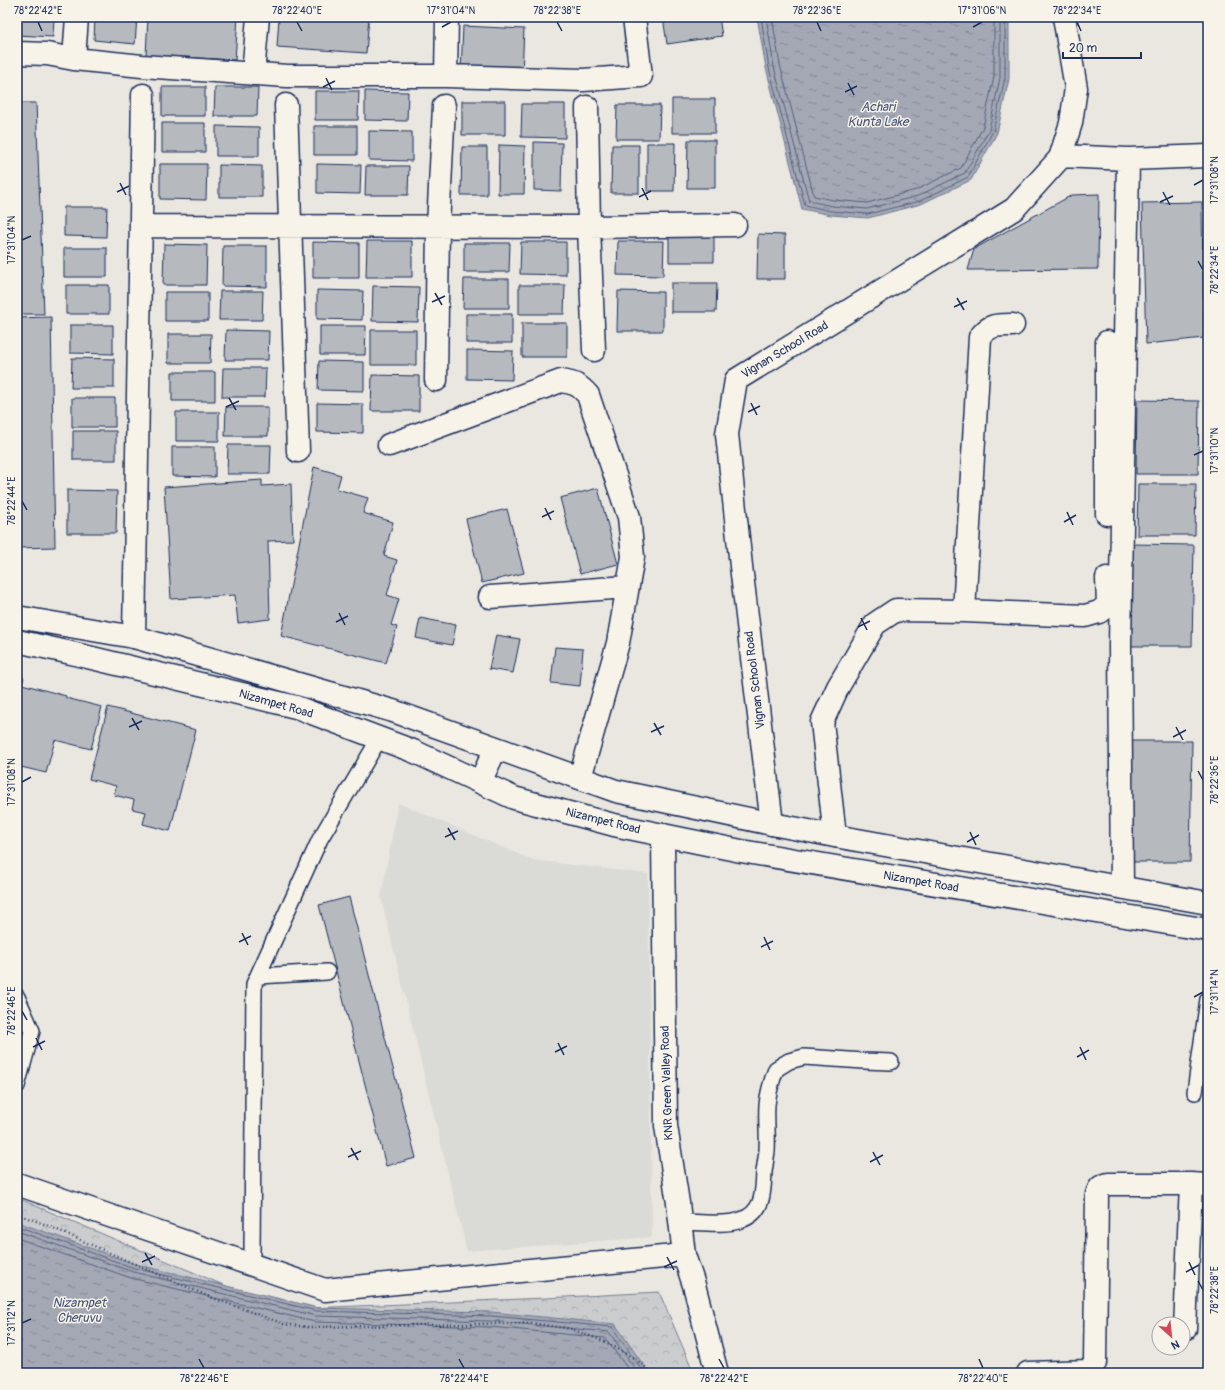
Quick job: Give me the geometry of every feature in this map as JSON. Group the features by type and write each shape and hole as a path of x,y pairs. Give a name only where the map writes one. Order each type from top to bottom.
{"street":[{"path":"74,59 77,17"},
{"path":"253,74 258,17"},
{"path":"446,76 448,17"},
{"path":"17,52 47,54 74,59 142,66 287,76 446,76 583,80 641,76 634,17"},
{"name":"Vignan School Road","path":"772,824 741,566 727,434 736,380 1014,209 1061,156 1071,123 1076,88 1064,17"},
{"path":"134,637 143,95"},
{"path":"286,105 298,451"},
{"path":"436,380 438,227 444,106"},
{"path":"586,107 594,350"},
{"path":"1061,156 1128,158 1208,156"},
{"path":"1122,887 1120,646 1128,158"},
{"path":"141,226 589,227 735,225"},
{"path":"964,611 980,337 985,330 995,325 1012,324"},
{"path":"835,836 822,722 838,687 875,624 896,610 1085,616 1099,612 1108,605 1107,342"},
{"path":"388,445 561,381 570,382 581,387 588,395 629,517 633,557 618,643 580,778"},
{"path":"490,597 627,588"},
{"path":"17,617 134,637 393,711 616,791 835,836 1208,902"},
{"name":"Nizampet Road","path":"17,641 296,707 413,752 514,798 614,826 742,852 1208,930"},
{"path":"480,782 496,748"},
{"name":"KNR Green Valley Road","path":"663,835 666,1126 684,1256 694,1285 717,1373"},
{"path":"17,1184 325,1290 684,1256"},
{"path":"1028,1373 1089,1371 1095,1363 1097,1194 1098,1188 1102,1186 1108,1184 1200,1184 1186,1316"}],"lane":[{"path":"252,1254 254,984 320,839 379,739"},
{"path":"258,976 327,972"},
{"path":"17,997 32,1031 17,1086"},
{"path":"1195,1092 1208,1000"},
{"path":"680,1222 723,1223 740,1221 753,1214 759,1206 764,1191 764,1171 767,1150 767,1104 771,1082 776,1069 789,1061 804,1057 891,1062"}],"shaded area":[{"path":"398,803 532,860 648,874 652,1237 467,1251 381,898"}],"green space":[{"name":"Nizampet Cheruvu","path":"17,1198 233,1289 310,1308 659,1292 694,1373 17,1373"}],"water":[{"name":"Achari Kunta Lake","path":"757,17 1009,17 1009,79 997,133 971,180 921,204 868,218 831,215 802,209 766,68"},
{"name":"Nizampet Cheruvu","path":"17,1222 135,1264 318,1308 491,1312 615,1324 649,1373 17,1373"}],"building":[{"path":"17,17 54,17 53,37 17,35"},
{"path":"95,17 137,17 135,44 94,40"},
{"path":"148,17 238,17 235,60 146,55"},
{"path":"279,17 369,17 366,53 277,47"},
{"path":"458,17 522,17 522,22 458,19"},
{"path":"663,17 719,17 722,36 667,44"},
{"path":"463,26 524,29 522,74 461,71"},
{"path":"162,87 205,87 205,116 162,116"},
{"path":"215,87 258,87 257,116 214,116"},
{"path":"315,91 359,91 358,120 315,120"},
{"path":"365,91 408,92 407,121 365,120"},
{"path":"672,99 715,99 715,133 672,133"},
{"path":"462,101 505,101 505,135 462,135"},
{"path":"17,103 36,103 44,314 17,314"},
{"path":"522,104 565,104 565,138 521,137"},
{"path":"617,105 660,105 659,139 616,139"},
{"path":"162,123 205,123 205,152 162,152"},
{"path":"216,126 259,127 259,156 216,156"},
{"path":"314,126 357,126 357,155 314,155"},
{"path":"369,131 412,132 412,161 369,160"},
{"path":"688,140 715,140 715,188 687,188"},
{"path":"534,142 562,143 561,191 534,190"},
{"path":"647,143 675,143 674,191 647,191"},
{"path":"499,145 525,146 524,194 498,194"},
{"path":"612,145 639,145 639,193 611,193"},
{"path":"462,147 487,147 487,195 461,195"},
{"path":"160,164 207,164 206,200 160,199"},
{"path":"317,164 361,165 360,194 317,193"},
{"path":"219,165 262,166 262,197 219,197"},
{"path":"366,166 409,166 408,195 365,195"},
{"path":"1099,194 1098,269 968,270 974,249 1072,195"},
{"path":"1202,202 1204,338 1146,344 1142,203"},
{"path":"64,207 107,207 106,237 64,236"},
{"path":"669,234 714,234 714,262 669,262"},
{"path":"758,234 785,235 785,279 757,279"},
{"path":"367,241 412,241 412,277 366,277"},
{"path":"618,241 664,241 663,276 617,275"},
{"path":"313,242 359,243 359,278 313,278"},
{"path":"521,242 566,242 566,275 520,274"},
{"path":"464,243 510,243 509,272 464,272"},
{"path":"164,244 207,245 206,285 163,285"},
{"path":"223,246 267,246 267,287 222,286"},
{"path":"64,248 107,248 107,277 64,277"},
{"path":"464,279 509,279 509,308 463,308"},
{"path":"671,283 717,283 716,312 671,312"},
{"path":"66,285 109,285 109,314 66,314"},
{"path":"519,285 565,285 564,314 519,314"},
{"path":"373,286 419,287 418,322 372,321"},
{"path":"317,290 363,291 362,320 317,319"},
{"path":"220,291 263,291 262,320 219,320"},
{"path":"618,291 663,292 663,331 617,331"},
{"path":"165,292 208,292 208,321 165,321"},
{"path":"466,314 512,314 512,343 466,343"},
{"path":"51,317 55,547 17,548 17,318"},
{"path":"522,323 567,323 567,357 522,357"},
{"path":"70,325 113,325 113,354 70,353"},
{"path":"320,326 366,326 365,355 320,355"},
{"path":"226,330 269,331 268,360 225,360"},
{"path":"371,330 416,330 416,365 371,365"},
{"path":"168,334 211,334 210,363 168,363"},
{"path":"467,350 513,351 512,380 467,379"},
{"path":"72,358 114,359 114,388 71,388"},
{"path":"319,361 364,362 364,391 318,390"},
{"path":"223,368 266,368 265,397 222,397"},
{"path":"172,372 215,372 215,401 172,401"},
{"path":"372,375 419,376 419,411 371,411"},
{"path":"72,398 115,398 115,427 72,427"},
{"path":"1137,400 1199,401 1198,474 1136,474"},
{"path":"317,403 363,404 363,433 317,432"},
{"path":"226,407 268,407 268,436 225,436"},
{"path":"176,412 219,412 219,441 176,441"},
{"path":"73,431 116,431 116,460 73,460"},
{"path":"228,445 271,445 270,474 227,474"},
{"path":"172,447 215,447 215,477 172,476"},
{"path":"314,467 341,475 337,489 368,498 363,513 393,522 384,556 397,560 387,595 399,599 391,625 397,627 386,663 281,636"},
{"path":"262,480 262,486 291,484 293,540 268,541 270,619 238,623 235,595 171,599 164,487"},
{"path":"1138,484 1196,484 1195,535 1137,535"},
{"path":"598,488 618,564 580,574 560,498"},
{"path":"67,490 117,491 116,533 67,533"},
{"path":"507,509 524,573 482,583 466,519"},
{"path":"1132,544 1194,545 1192,646 1131,646"},
{"path":"420,618 456,625 452,645 416,638"},
{"path":"496,635 520,639 513,673 489,669"},
{"path":"555,647 583,649 580,686 551,683"},
{"path":"17,676 24,678 22,684 66,696 66,698 102,707 91,749 55,740 46,773 17,766"},
{"path":"108,707 196,730 170,831 143,824 146,812 132,809 134,800 114,795 116,786 89,779"},
{"path":"1131,741 1192,741 1190,862 1129,862"},
{"path":"349,897 416,1158 386,1166 319,905"}]}
